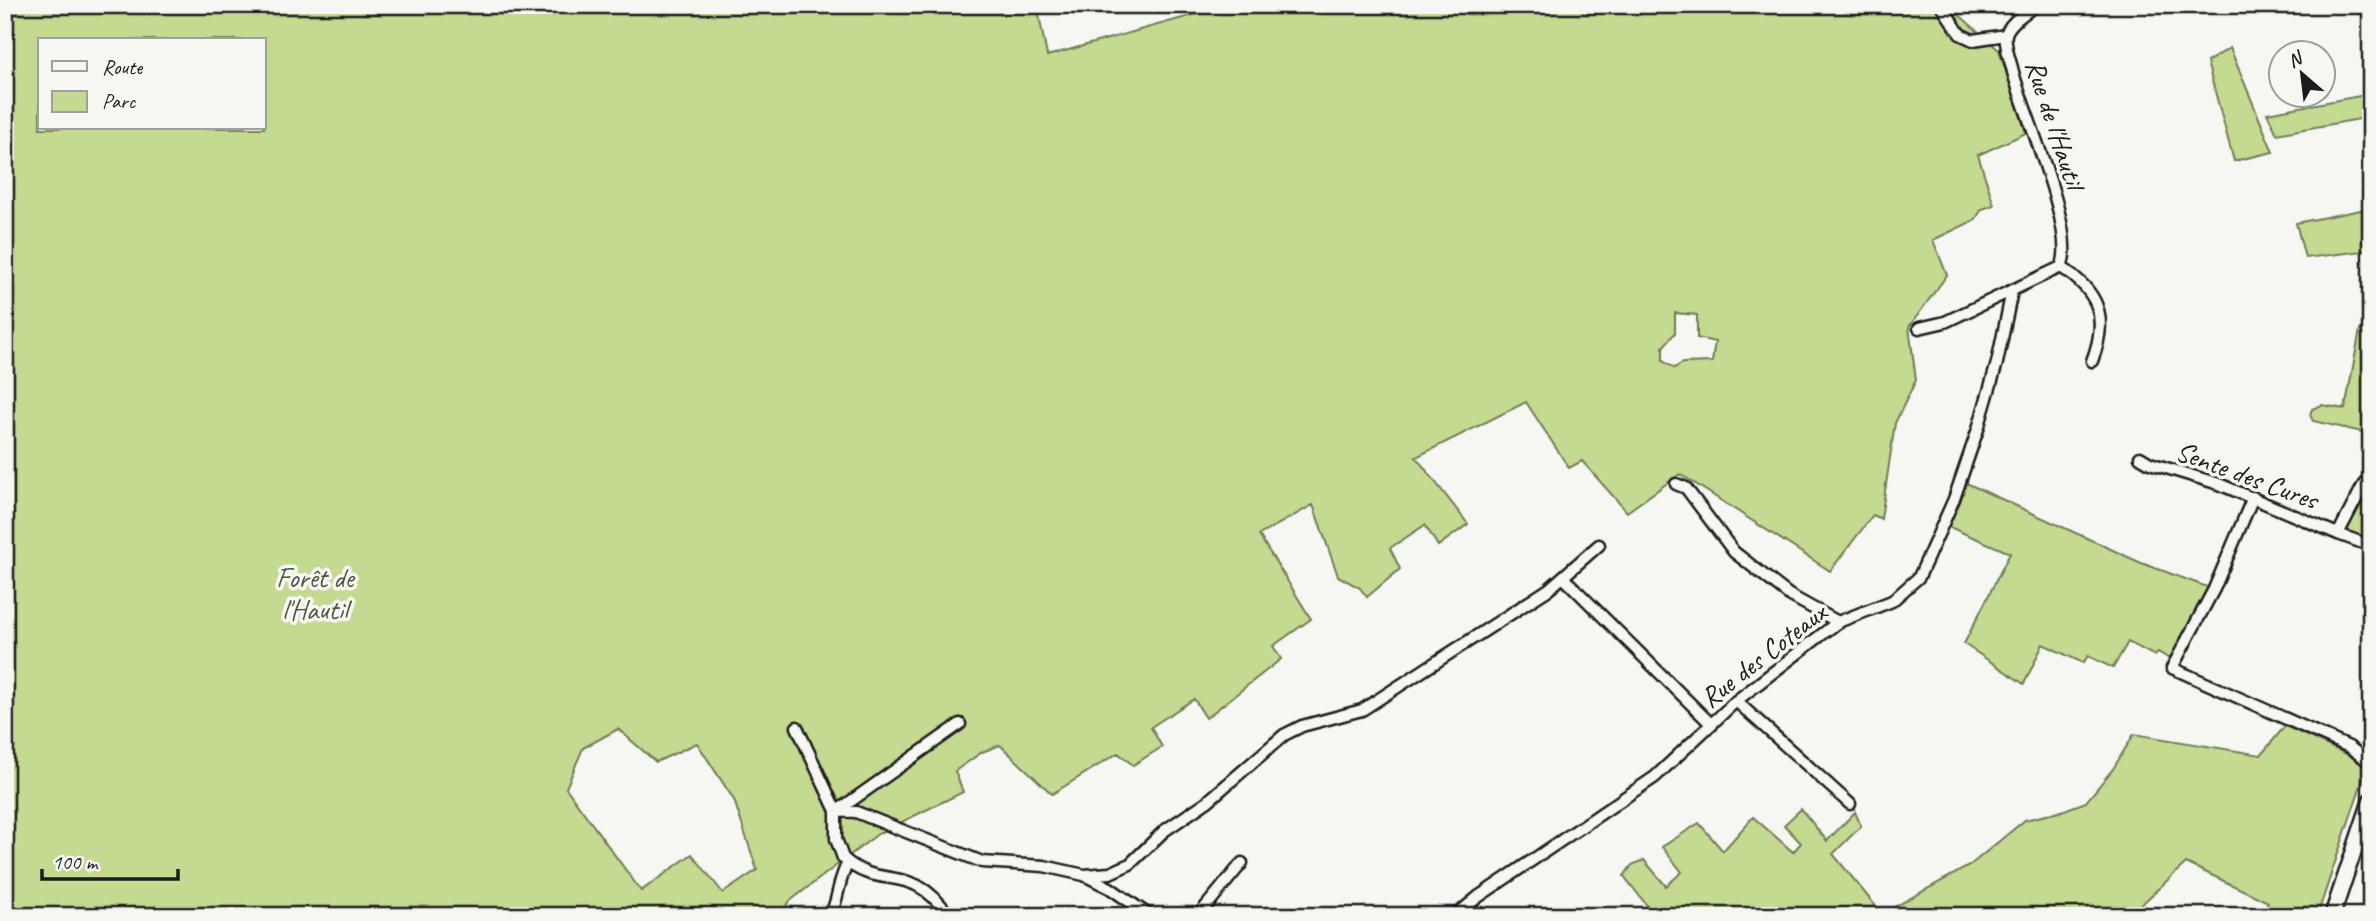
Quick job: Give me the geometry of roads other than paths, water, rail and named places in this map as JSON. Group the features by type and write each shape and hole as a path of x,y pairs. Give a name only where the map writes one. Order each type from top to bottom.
{"main road":[{"path":"2332,916 2371,800"}],"street":[{"path":"1941,5 1960,34 1973,40 2006,35"},
{"name":"Rue de l'Hautil","path":"2036,5 2011,26 2006,35 2018,90 2065,229 2065,260 2061,267"},
{"path":"1919,328 1945,322 2061,267 2095,296 2099,324 2092,361"},
{"name":"Rue des Coteaux","path":"1455,916 1478,897 1655,777 1736,701 1839,622 1900,595 1919,577 1931,555 1978,429 1997,363 2012,291"},
{"name":"Sente des Cures","path":"2140,457 2162,468 2253,497 2371,546"},
{"name":"Sente des Cures","path":"2338,534 2365,482 2371,484"},
{"path":"1676,484 1686,488 1734,552 1789,594 1839,622"},
{"path":"2253,497 2214,589 2172,667 2349,747 2371,763"},
{"path":"836,811 856,812 982,862 1044,866 1084,875 1110,873 1130,864 1164,831 1208,801 1284,735 1302,726 1362,710 1549,589 1599,545"},
{"path":"1563,577 1712,724"},
{"path":"1736,701 1850,804"},
{"path":"836,811 960,724"},
{"path":"797,727 836,811 836,839 843,858 869,874 913,881 932,893 948,916"},
{"path":"830,916 838,902 843,871 848,863"},
{"path":"1198,916 1242,863"},
{"path":"1084,875 1145,914"}],"park label":[{"name":"Forêt de l'Hautil","path":"315,593"}]}
